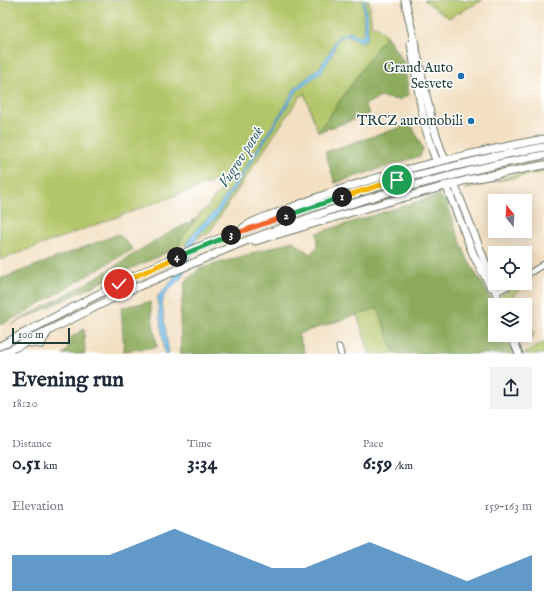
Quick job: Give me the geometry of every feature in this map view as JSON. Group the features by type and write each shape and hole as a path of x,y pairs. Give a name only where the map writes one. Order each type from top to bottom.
{"main road":[{"path":"405,0 432,122 497,298"},
{"path":"410,20 410,37 418,94 424,122 437,162 476,262 496,294"},
{"path":"237,233 253,221 360,183 445,159 544,139"},
{"path":"0,346 78,305 170,260 237,233 397,180 493,157 544,147"},
{"path":"2,354 125,292 243,242 328,211 399,189 544,155"},
{"path":"243,242 260,240 359,210 454,184 500,173 544,165"},
{"path":"514,342 518,354"}],"street":[{"path":"532,272 544,264"},
{"path":"496,294 501,290"},
{"path":"339,347 341,354"}],"green space":[{"path":"0,0 369,0 372,27 377,26 386,35 318,132 304,93 297,101 209,233 177,248 182,238 201,212 207,208 231,175 0,260"},
{"path":"424,0 483,0 449,18"},
{"path":"386,35 404,62 409,95 399,100 381,97 364,105 370,114 318,132"},
{"path":"411,124 423,149 420,156 335,183 325,152"},
{"path":"544,169 544,172 483,184 465,190 473,183 497,180 520,173"},
{"path":"438,195 447,202 456,231 468,260 490,298 488,298 488,342 509,342 513,354 394,354 378,308 298,334 305,354 181,354 180,314 185,282 199,269 293,241 310,254 318,246 317,233"},
{"path":"196,219 182,238 177,248 11,325 94,279 158,239"},
{"path":"119,234 133,249 24,313 0,325 0,279"},
{"path":"508,290 520,290 514,295 514,298 503,298 502,294"},
{"path":"150,302 157,347 124,351 121,307"},
{"path":"378,308 394,354 370,354 357,315"},
{"path":"84,329 85,354 63,354 67,351 70,338"},
{"path":"544,342 544,354 524,354"}],"water":[{"path":"363,0 365,0 368,32 367,39 361,42 348,35 337,40 333,53 323,70 297,91 215,219 198,235 182,277 164,295 162,305 169,354 165,354 158,296 172,281 189,239 201,224 213,214 284,108 295,88 320,67 331,50 335,40 342,34 352,32 360,37 364,34"}],"place":[{"name":"Grand Auto Sesvete","path":"461,76"},
{"name":"TRCZ automobili","path":"471,121"}],"route":[{"path":"119,284 202,246 318,205 397,180"}],"water label":[{"name":"Vugrov potok","path":"241,157"}]}
